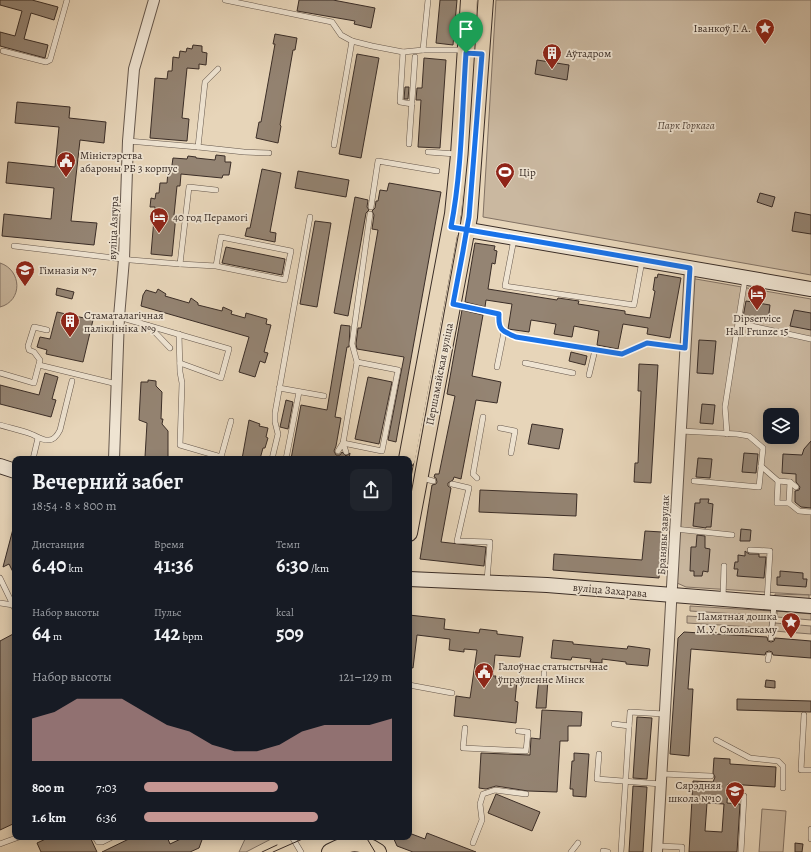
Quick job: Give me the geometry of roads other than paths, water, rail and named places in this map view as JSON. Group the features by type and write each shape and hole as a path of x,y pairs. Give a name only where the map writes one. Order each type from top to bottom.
{"main road":[{"name":"Першамайская вуліца","path":"412,523 426,479 453,304 467,230 474,155 473,53 469,0"},
{"name":"Першамайская вуліца","path":"408,456 451,227 473,53 485,0"},
{"path":"451,227 811,289"},
{"path":"0,466 12,470"},
{"name":"вуліца Захарава","path":"412,579 487,581 547,585 811,606"},
{"path":"324,852 328,848 332,840"},
{"path":"330,852 344,844 379,845"}],"street":[{"name":"вуліца Азгура","path":"114,456 118,317 124,259 128,141 134,69 154,0"},
{"name":"Бранявы завулак","path":"657,849 690,268"}],"lane":[{"path":"3,51 46,62 50,60 67,0"},
{"path":"225,0 332,22 341,36 352,41 402,52 423,50 458,50 473,53"},
{"path":"423,50 428,0"},
{"path":"334,145 352,41"},
{"path":"402,52 400,102 412,104"},
{"path":"409,144 415,57"},
{"path":"198,147 205,82 218,69"},
{"path":"128,141 269,153"},
{"path":"428,152 459,155"},
{"path":"371,207 378,162 437,171"},
{"path":"180,264 189,187 216,190"},
{"path":"346,452 344,444 357,362 352,344 370,214"},
{"path":"273,456 278,434 275,422 275,413 310,217"},
{"path":"14,246 124,259 216,266 285,280 291,251 221,237 216,266"},
{"path":"514,238 505,286 634,305 642,260"},
{"path":"727,434 725,407 746,278"},
{"path":"453,304 499,314 499,324 504,332 522,338 622,354 647,343 685,348"},
{"path":"118,317 229,349 221,378 180,363"},
{"path":"738,323 811,339"},
{"path":"148,325 170,348"},
{"path":"0,373 34,382 40,360 34,352 29,350 28,346 34,326 47,330"},
{"path":"497,367 504,332"},
{"path":"179,334 182,382 180,445 218,456"},
{"path":"589,375 595,350"},
{"path":"344,444 382,451 398,370 357,362"},
{"path":"525,363 573,373"},
{"path":"39,365 117,384"},
{"path":"0,425 31,434 38,438 49,440 58,435 72,381"},
{"path":"279,388 324,396"},
{"path":"287,456 299,392"},
{"path":"477,478 472,474 483,417"},
{"path":"221,456 231,421"},
{"path":"500,428 515,431 511,452"},
{"path":"680,431 750,436 763,448 759,487 694,481"},
{"path":"34,456 38,438"},
{"path":"338,451 344,444"},
{"path":"761,466 778,481 790,482 796,487"},
{"path":"778,481 777,503 789,503 799,511 811,512"},
{"path":"789,503 790,482"},
{"path":"452,484 468,488 457,541 490,542 487,581"},
{"path":"675,529 732,534"},
{"path":"750,550 770,551 771,638"},
{"path":"723,599 724,566"},
{"path":"0,578 12,603"},
{"path":"0,603 12,606"},
{"path":"412,686 452,693"},
{"path":"621,852 630,712 664,714"},
{"path":"804,715 801,770 811,770"},
{"path":"614,724 629,726"},
{"path":"465,728 463,748 526,751 528,732 518,730"},
{"path":"716,740 750,758 778,761 783,766 783,788"},
{"path":"599,754 597,779 625,781 711,776"},
{"path":"473,843 482,820 480,804 483,794 495,790 526,794"},
{"path":"741,852 744,796"},
{"path":"811,829 811,839"},
{"path":"0,844 12,840"},
{"path":"97,840 98,842 102,842 106,840"},
{"path":"294,840 301,852"},
{"path":"571,852 578,843"},
{"path":"657,849 682,847 682,852"}],"tram line":[{"path":"412,489 462,215 468,155 478,0"},
{"path":"273,852 300,840"},
{"path":"368,840 375,852"},
{"path":"262,852 277,845"}],"place":[{"name":"Іванкоў Г. А.","path":"765,45"},
{"name":"Аўтадром","path":"552,70"},
{"name":"Міністэрства абароны РБ 3 корпус","path":"66,178"},
{"name":"Цір","path":"505,189"},
{"name":"40 год Перамогі","path":"159,234"},
{"name":"Гімназія №7","path":"25,287"},
{"name":"Dipservice Hall Frunze 15","path":"757,311"},
{"name":"Стаматалагічная паліклініка №9","path":"70,338"},
{"name":"Памятная дошка М.У. Смольскаму","path":"791,639"},
{"name":"Галоўнае статыстычнае ўпраўленне Мінск","path":"484,689"},
{"name":"Сярэдняя школа №10","path":"735,808"}],"park label":[{"name":"Парк Горкага","path":"686,125"}]}
